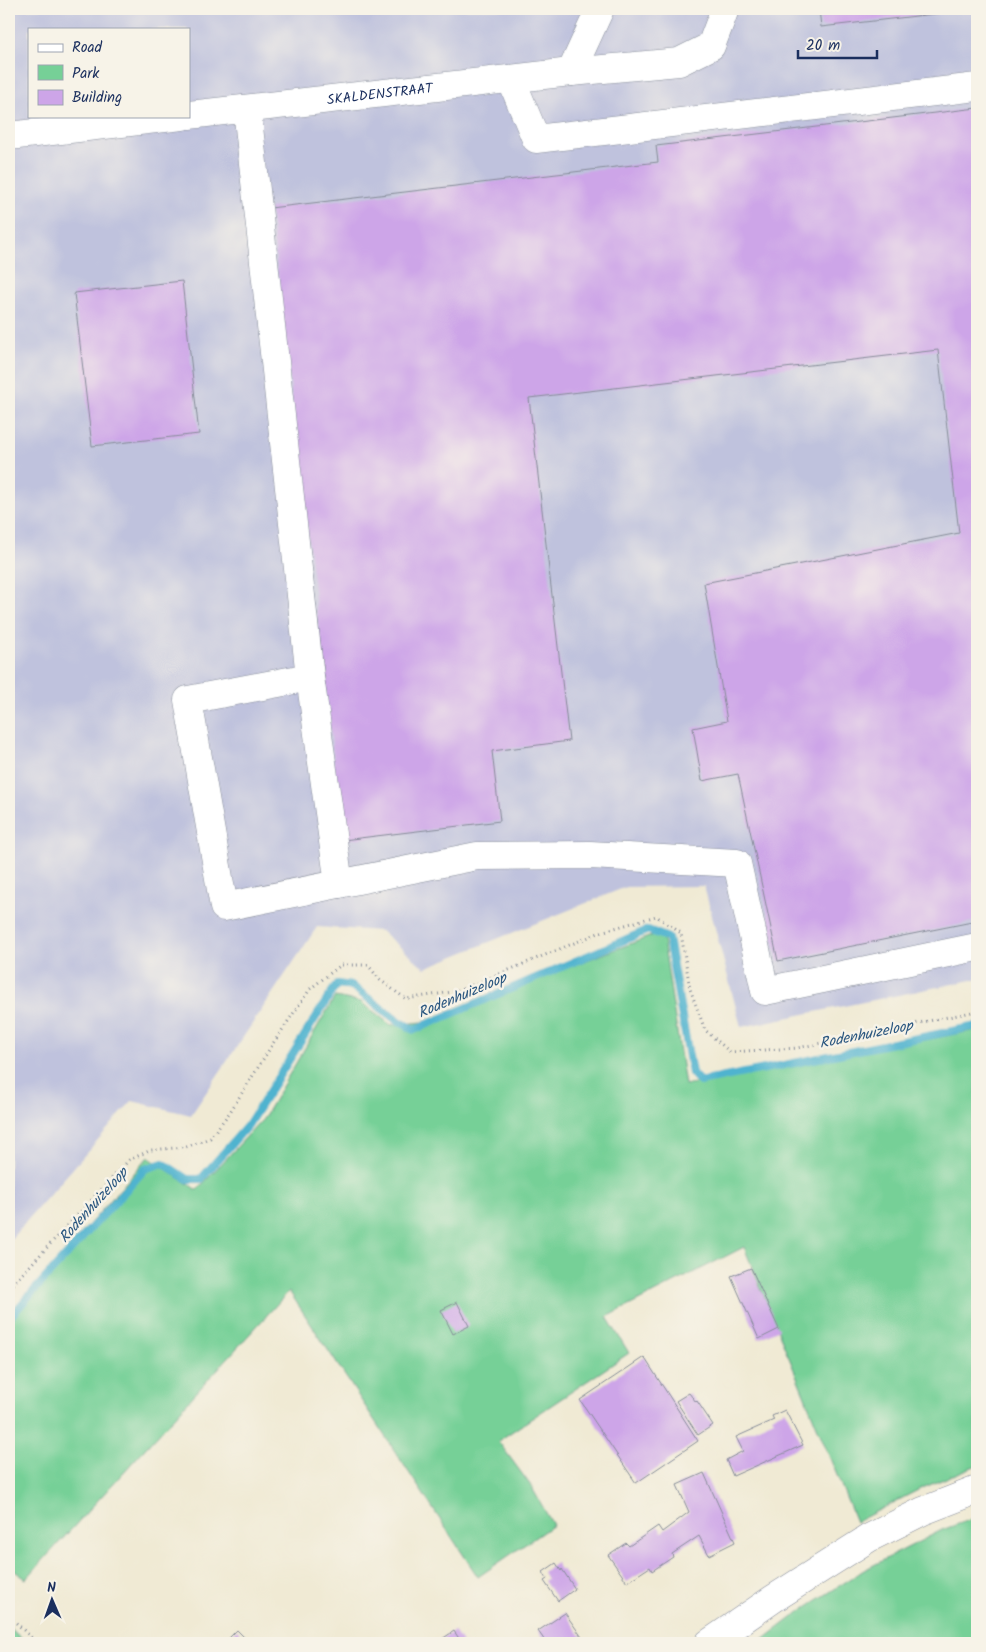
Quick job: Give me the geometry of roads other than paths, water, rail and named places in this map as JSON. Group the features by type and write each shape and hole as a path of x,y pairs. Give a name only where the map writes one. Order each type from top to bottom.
{"street":[{"path":"571,72 600,9"},
{"name":"SKALDENSTRAAT","path":"190,116 571,72 679,62 711,46 726,9"},
{"path":"511,79 536,139 977,87"},
{"path":"247,109 310,677 339,884"},
{"path":"9,136 165,118"},
{"path":"310,677 188,700 224,907 477,856 590,855 737,863 765,991 977,947"},
{"path":"709,1643 869,1538 923,1511 977,1490"}],"waterway":[{"name":"Rodenhuizeloop","path":"9,1318 145,1169 163,1163 187,1179 201,1179 248,1125 337,984 352,986 394,1018 414,1030 648,930 668,938 692,1073 700,1082 977,1026"}]}
